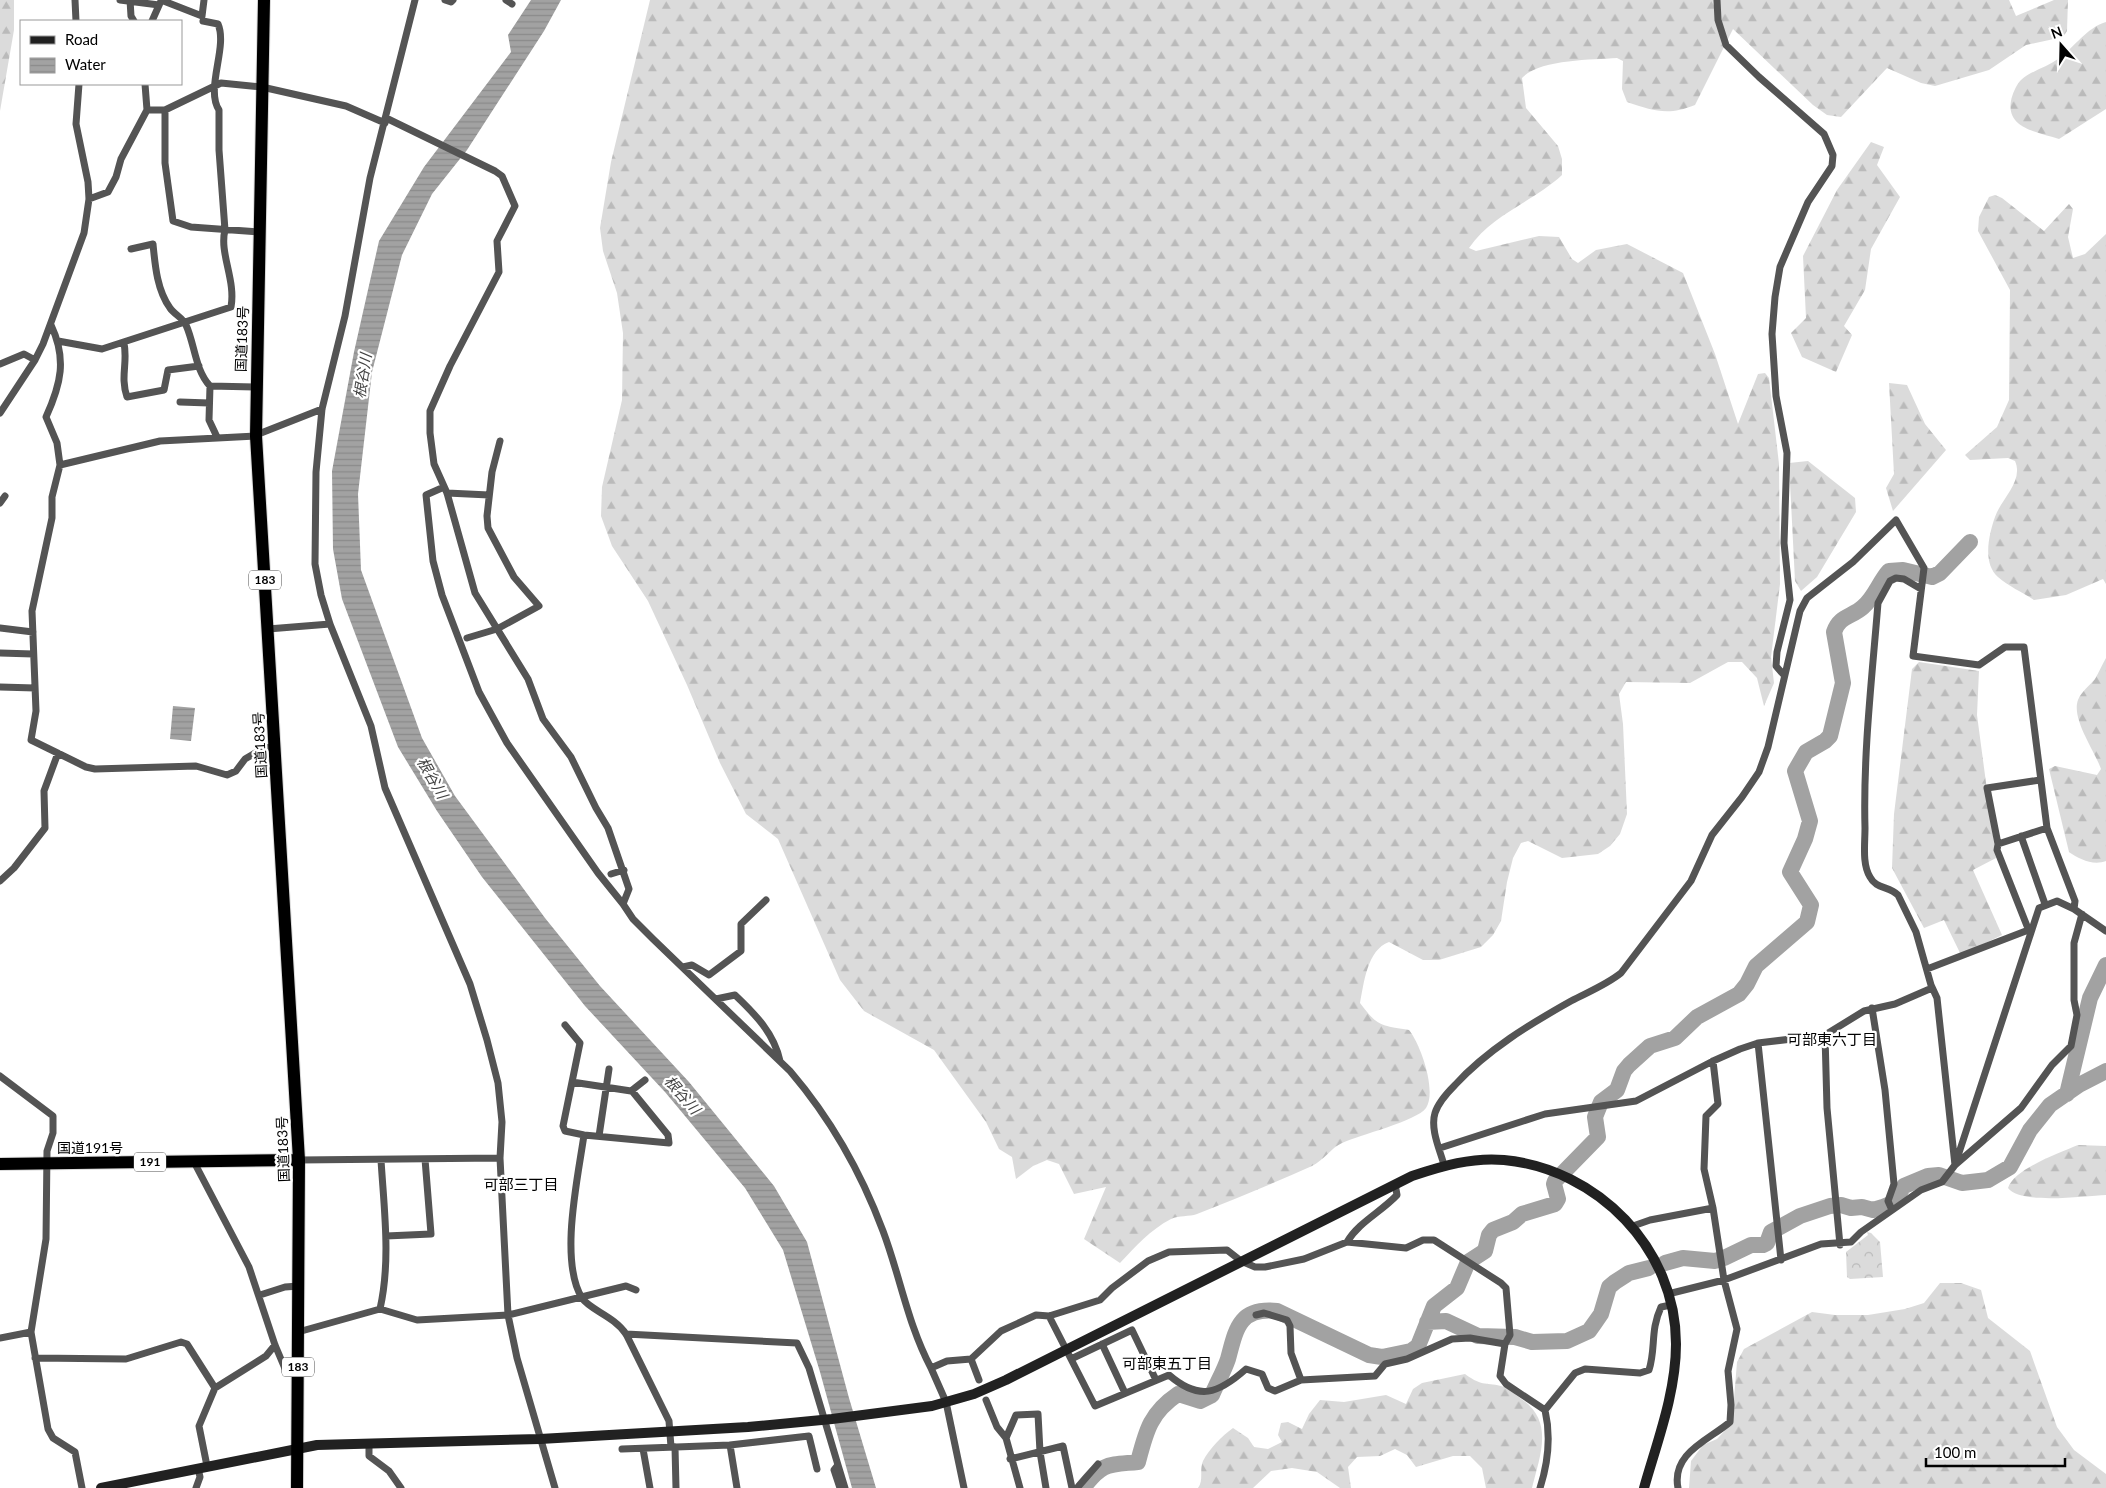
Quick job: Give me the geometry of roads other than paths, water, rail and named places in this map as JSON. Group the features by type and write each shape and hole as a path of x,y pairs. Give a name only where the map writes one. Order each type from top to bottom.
{"highway":[{"name":"国道183号","path":"264,0 255,387 256,436 299,1160 297,1488"},
{"name":"国道191号","path":"0,1164 194,1162 278,1158 299,1160"}],"street":[{"path":"75,0 76,20"},
{"path":"120,0 160,2 202,16 204,0"},
{"path":"130,0 131,16 133,20"},
{"path":"415,0 370,178 345,316 322,409 316,472 315,564 321,595 330,624 371,726 385,788 470,984 498,1083 502,1122 500,1158 508,1315 517,1358 555,1488"},
{"path":"445,0 451,2 453,0"},
{"path":"1717,0 1718,20 1726,45 1759,77 1824,134 1833,155 1832,166 1808,202 1780,267 1772,319 1776,396 1787,453 1784,544 1790,600 1777,652 1776,666 1783,674"},
{"path":"152,20 160,2"},
{"path":"58,341 102,349 231,307 231,282 223,236 225,230 216,85 222,34 218,24 203,20"},
{"path":"147,110 165,110 221,83 262,88 346,106 386,120 414,131 502,176 515,206 497,242 499,272 450,366 430,411 430,434 434,464 446,490 475,593 528,679 543,719 571,757 608,828 629,889 624,904"},
{"path":"0,413 35,360 51,325 73,259 84,233 89,199 88,182 76,124 79,85"},
{"path":"89,199 108,192 116,177 121,159 147,110 145,85"},
{"path":"165,110 165,163 173,221 191,227 260,232"},
{"path":"131,249 153,244 156,272 164,295 170,308 185,323 199,366 210,386 209,420 218,437"},
{"path":"51,325 58,341 60,380 46,417 57,444 60,465 52,497 52,518 32,611 36,711 31,740 58,754 95,769 196,766 227,775 236,772 245,759 274,746"},
{"path":"124,343 126,355 122,383 127,396 164,390 168,370 199,366"},
{"path":"0,364 24,354 35,360"},
{"path":"210,386 255,387"},
{"path":"180,402 209,403"},
{"path":"60,465 160,441 256,436 322,409"},
{"path":"467,638 497,629 539,606 514,577 491,534 487,516 492,472 500,441"},
{"path":"490,494 446,490 426,495 433,562 442,595 479,692 506,742 598,874 624,904 633,919 780,1061 810,1094 860,1174 884,1232 916,1332 946,1402 959,1455 964,1488"},
{"path":"0,503 5,496"},
{"path":"1444,1165 1436,1136 1434,1114 1444,1097 1485,1056 1571,1001 1610,982 1634,957 1676,903 1691,881 1712,835 1759,772 1768,747 1797,617 1807,598 1853,562 1896,520 1924,568 1912,656 1979,665 2005,647 2024,646 2047,828 2075,900 2074,908"},
{"path":"1921,589 1904,579 1896,578 1890,581 1878,603 1864,780 1866,869 1876,886 1893,890 1898,895 1916,932 1932,988 1937,998 1955,1165"},
{"path":"268,630 330,624"},
{"path":"0,628 32,632"},
{"path":"0,653 33,654"},
{"path":"0,687 34,688"},
{"path":"0,881 14,868 45,828 44,791 58,754"},
{"path":"2031,929 2027,926 1997,850 1998,844 1987,788 2040,780"},
{"path":"1998,844 2047,828"},
{"path":"2021,836 2045,904"},
{"path":"611,874 624,870"},
{"path":"683,967 692,965 709,975 741,951 741,924 766,900"},
{"path":"1955,1165 2039,908 2045,904 2057,901 2074,908 2106,931"},
{"path":"1668,1294 1724,1280 1822,1244 1851,1242 1890,1206 1945,1177 1955,1165 2021,1108 2052,1065 2071,1046 2077,1015 2074,1000 2074,943 2082,914"},
{"path":"1927,970 2031,929"},
{"path":"1440,1148 1545,1114 1601,1107 1647,1097 1713,1060 1758,1043 1825,1035 1872,1008 1896,1004 1932,988"},
{"path":"716,999 735,995 762,1020 778,1051 780,1061"},
{"path":"1872,1008 1885,1090 1894,1184 1890,1206"},
{"path":"565,1025 580,1043 572,1082 563,1126 565,1131 584,1135 668,1143 668,1135 632,1091 572,1082"},
{"path":"1825,1035 1827,1108 1840,1244"},
{"path":"1758,1043 1781,1260"},
{"path":"1678,1488 1679,1468 1686,1455 1701,1441 1720,1431 1730,1422 1731,1405 1728,1371 1737,1329 1724,1280 1713,1208 1704,1170 1706,1116 1718,1104 1713,1060"},
{"path":"599,1136 609,1069"},
{"path":"0,1076 53,1116 53,1134 47,1151 46,1163 46,1239 31,1332 48,1429 53,1438 75,1452 82,1488"},
{"path":"632,1091 645,1080"},
{"path":"584,1135 570,1251 578,1290 583,1300 618,1323 626,1334 669,1421 676,1488"},
{"path":"299,1160 500,1158"},
{"path":"386,1236 431,1234 425,1159"},
{"path":"380,1309 384,1290 386,1236 381,1160"},
{"path":"1069,1354 1241,1261 1395,1184 1444,1165 1480,1160 1504,1160 1533,1165 1554,1172 1589,1188 1616,1209 1633,1226 1649,1249 1668,1294 1676,1344 1674,1370 1669,1398 1644,1488"},
{"path":"194,1162 249,1267 260,1295 275,1345 286,1371 298,1375"},
{"path":"1347,1242 1354,1231 1397,1195 1395,1184"},
{"path":"1633,1226 1650,1220 1713,1208"},
{"path":"931,1368 946,1361 971,1359 1001,1331 1036,1315 1049,1316 1100,1300 1112,1288 1148,1261 1169,1252 1227,1250 1241,1261 1255,1267 1266,1267 1304,1259 1347,1242 1406,1248 1423,1240 1434,1240 1506,1288 1508,1340 1500,1376 1506,1384 1545,1410 1548,1449 1540,1488"},
{"path":"260,1295 285,1287 298,1286"},
{"path":"298,1332 380,1309 417,1320 508,1315 626,1286 636,1290"},
{"path":"1545,1410 1575,1372 1585,1369 1640,1373 1649,1370 1652,1361 1654,1323 1661,1307 1671,1305"},
{"path":"1256,1315 1264,1313 1287,1320 1290,1326 1291,1352 1301,1380"},
{"path":"1049,1316 1095,1406 1169,1375 1183,1387 1197,1392 1229,1384 1246,1369 1262,1374 1268,1388 1275,1391 1301,1380 1374,1376 1384,1364 1407,1359 1452,1339 1508,1340"},
{"path":"101,1488 298,1448 369,1443 540,1439 671,1432 828,1420 932,1406 1006,1380 1069,1354 1102,1344 1132,1330 1156,1380"},
{"path":"0,1338 31,1332"},
{"path":"626,1334 797,1342 809,1368 828,1420 845,1488"},
{"path":"35,1358 126,1359 181,1342 188,1344 215,1388"},
{"path":"1102,1344 1125,1393"},
{"path":"196,1488 203,1467 198,1426 215,1388 266,1356 275,1345"},
{"path":"971,1359 979,1380"},
{"path":"986,1400 997,1427 1006,1438 1010,1460 1020,1488"},
{"path":"1006,1438 1016,1415 1038,1414 1040,1452 1046,1488"},
{"path":"622,1449 730,1445 809,1436 817,1469"},
{"path":"369,1443 369,1456 389,1471 401,1488"},
{"path":"730,1445 737,1488"},
{"path":"1010,1460 1063,1446 1072,1488"},
{"path":"643,1449 650,1488"},
{"path":"1077,1488 1098,1464"},
{"path":"838,1465 834,1470 840,1488"}],"water":[{"name":"根谷川","path":"531,0 561,0 544,31 467,150 432,194 402,255 372,372 358,494 361,570 422,738 455,796 545,918 600,986 689,1082 774,1186 807,1242 849,1398 876,1488 852,1488 820,1372 783,1250 745,1188 665,1092 585,1006 482,877 437,811 398,747 342,599 333,549 332,471 354,352 379,241 424,167 511,52 508,35"},
{"path":"173,706 195,708 191,741 170,739"}],"waterway":[{"path":"1083,1488 1096,1473 1107,1466 1138,1462 1150,1424 1161,1408 1178,1394 1200,1401 1212,1395 1226,1364 1237,1330 1241,1322 1247,1317 1254,1313 1277,1311 1369,1355 1382,1357 1411,1351 1418,1346 1434,1306 1457,1288 1468,1262 1485,1251 1489,1235 1493,1230 1513,1222 1522,1214 1555,1204 1558,1199 1555,1181 1598,1137 1595,1117 1601,1102 1617,1090 1624,1071 1629,1065 1650,1046 1675,1038 1697,1017 1739,994 1747,984 1756,966 1807,922 1811,905 1790,872 1805,839 1810,821 1795,771 1806,752 1830,736 1843,683 1834,632 1836,627 1842,620 1867,603 1889,571 1903,570 1932,577 1940,573 1970,542"},
{"path":"2067,1094 2090,998 2106,965"},
{"path":"1665,1263 1683,1258 1715,1261 1751,1245 1763,1245 1767,1243 1771,1232 1800,1216 1830,1206 1841,1205 1873,1210 1883,1207 1893,1203 1904,1186 1928,1176 1939,1175 1962,1183 1988,1180 2010,1167 2030,1130 2050,1105 2079,1085 2106,1071"},
{"path":"1427,1322 1446,1321 1478,1336 1515,1337 1532,1342 1567,1341 1589,1331 1601,1314 1609,1287 1629,1273 1649,1268"}],"district":[{"name":"可部東六丁目","path":"1832,1040"},
{"name":"可部三丁目","path":"521,1185"},
{"name":"可部東五丁目","path":"1167,1364"}]}
